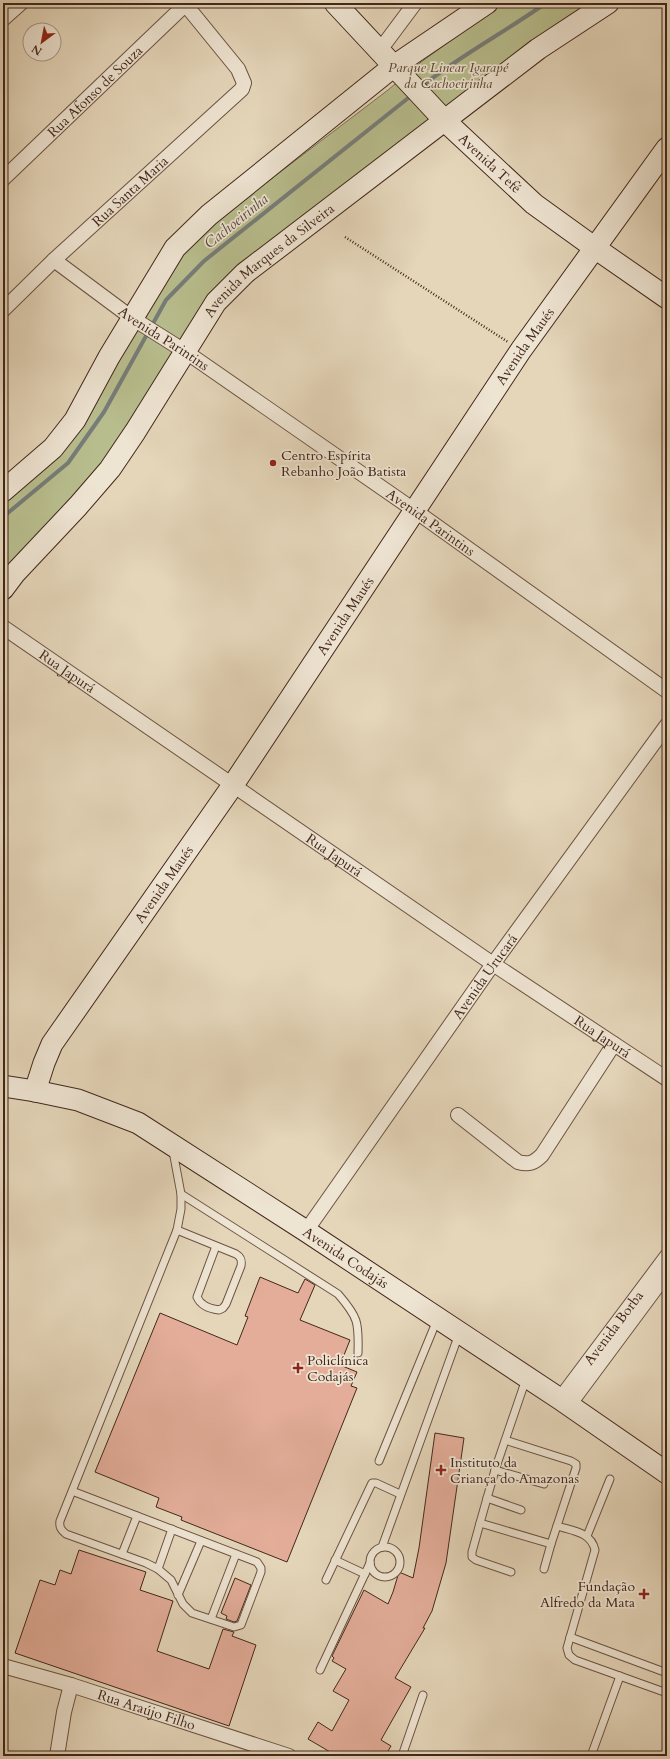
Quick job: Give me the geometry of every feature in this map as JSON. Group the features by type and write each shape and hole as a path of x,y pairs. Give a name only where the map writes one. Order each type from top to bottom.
{"street":[{"path":"3,19 21,3"},
{"name":"Avenida Tefé","path":"335,3 398,69 443,120 534,204 667,298"},
{"path":"380,50 415,3"},
{"path":"3,491 52,448 75,420 109,357 136,320 175,248 209,215 398,69 487,3"},
{"name":"Avenida Marques da Silveira","path":"3,589 15,573 78,506 110,469 182,350 216,302 245,273 443,120 538,49 608,3"},
{"name":"Rua Santa Maria","path":"3,310 54,260 242,90 244,83 238,68 186,4"},
{"name":"Rua Afonso de Souza","path":"3,180 186,4"},
{"name":"Avenida Maués","path":"35,1091 52,1044 233,785 521,350 667,148"},
{"name":"Avenida Parintins","path":"54,260 136,320 414,510 667,691"},
{"name":"Rua Japurá","path":"3,627 493,964 667,1079"},
{"name":"Avenida Urucará","path":"306,1230 493,964 667,725"},
{"path":"458,1116 518,1162 526,1164 534,1163 542,1155 614,1044"},
{"name":"Avenida Codajás","path":"3,1086 78,1100 138,1123 306,1230 527,1376 667,1473"},
{"name":"Avenida Borba","path":"565,1402 667,1256"},
{"name":"Avenida Borba","path":"565,1402 667,1273"},
{"name":"Rua Araújo Filho","path":"3,1666 71,1685 252,1750 289,1756"},
{"path":"57,1756 71,1685"}],"lane":[{"path":"72,1491 257,1562 262,1572 241,1625 234,1627 192,1612 183,1604 171,1580 158,1569 122,1554 66,1534 62,1531 60,1526 60,1521 72,1491 177,1230 181,1209 181,1194 172,1144"},
{"path":"181,1194 338,1294 352,1310 359,1329 358,1353"},
{"path":"177,1230 236,1254 240,1257 242,1261 226,1304 219,1310 203,1305 197,1297 216,1246"},
{"path":"379,1461 438,1318"},
{"path":"320,1670 370,1563 373,1553 382,1547 460,1332"},
{"path":"511,1572 476,1560 472,1557 472,1552 495,1470 527,1376"},
{"path":"505,1440 571,1461 576,1464 544,1569"},
{"path":"495,1470 544,1484"},
{"path":"587,1536 610,1479"},
{"path":"326,1580 372,1483 376,1483 400,1494"},
{"path":"487,1498 521,1510"},
{"path":"122,1554 137,1516"},
{"path":"480,1523 551,1544"},
{"path":"557,1526 587,1536 593,1542 595,1550 567,1648 569,1654 575,1660 667,1692"},
{"path":"158,1569 172,1529"},
{"path":"178,1595 201,1540"},
{"path":"370,1563 374,1572 378,1576 389,1577 398,1571 400,1566 399,1556 392,1548 382,1547"},
{"path":"212,1619 236,1554"},
{"path":"336,1560 365,1574"},
{"path":"570,1637 667,1673"},
{"path":"591,1756 620,1676"},
{"path":"404,1756 423,1695"}],"path":[{"path":"345,238 521,350"}],"green space":[{"name":"Parque Linear Igarapé da Cachoeirinha","path":"503,3 598,3 254,260 131,433 3,573 3,502 46,465 146,314 189,245 267,182 388,90 421,62"}],"building":[{"path":"260,1277 298,1293 305,1279 315,1285 300,1320 350,1340 340,1365 357,1372 351,1386 357,1388 287,1562 181,1520 182,1517 156,1507 159,1498 95,1472 160,1313 237,1345 248,1317 245,1316"},
{"path":"435,1433 464,1438 446,1563 432,1611 423,1628 425,1628 395,1678 411,1687 381,1740 391,1746 385,1756 337,1756 308,1739 318,1722 332,1731 349,1700 333,1691 346,1669 332,1661 334,1658 332,1656 364,1590 388,1604 399,1572 413,1578 419,1548"},
{"path":"79,1550 146,1572 140,1590 173,1601 157,1651 209,1669 223,1629 234,1632 232,1636 256,1645 229,1726 15,1653 40,1580 55,1585 60,1570 71,1574"},
{"path":"235,1578 251,1585 237,1621 234,1622 226,1619 227,1616 221,1613"}],"waterway":[{"name":"Cachoeirinha","path":"422,86 452,64 546,3"},
{"name":"Cachoeirinha","path":"3,517 68,463 104,412 166,300 204,261 412,95"}],"place":[{"name":"Centro Espírita Rebanho João Batista","path":"273,463"},
{"name":"Policlínica Codajás","path":"298,1368"},
{"name":"Instituto da Criança do Amazonas","path":"441,1470"},
{"name":"Fundação Alfredo da Mata","path":"644,1594"}]}
